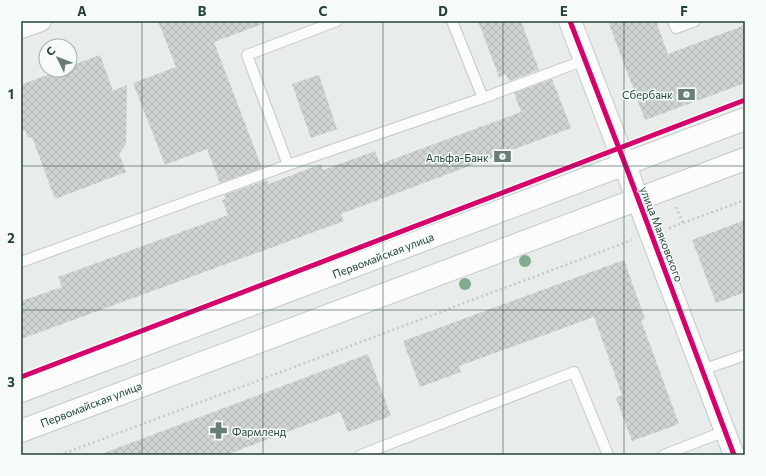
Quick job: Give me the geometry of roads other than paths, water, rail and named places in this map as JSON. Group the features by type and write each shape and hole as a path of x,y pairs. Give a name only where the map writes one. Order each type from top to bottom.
{"main road":[{"name":"улица Маяковского","path":"570,21 638,200"},
{"name":"Первомайская улица","path":"21,391 745,119"},
{"name":"Первомайская улица","path":"21,431 745,159"}],"street":[{"path":"21,28 41,21"},
{"name":"улица Маяковского","path":"638,200 734,455"}],"lane":[{"path":"288,165 247,54 337,21"},
{"path":"452,21 483,98"},
{"path":"673,21 676,28 695,21"},
{"path":"21,262 288,165 483,98 585,60"},
{"path":"702,370 745,355"},
{"path":"361,455 574,372 608,455"},
{"path":"664,455 725,431"}],"place":[{"name":"Сбербанк","path":"686,94"},
{"name":"Альфа-Банк","path":"502,157"},
{"name":"Фармленд","path":"219,431"}]}
